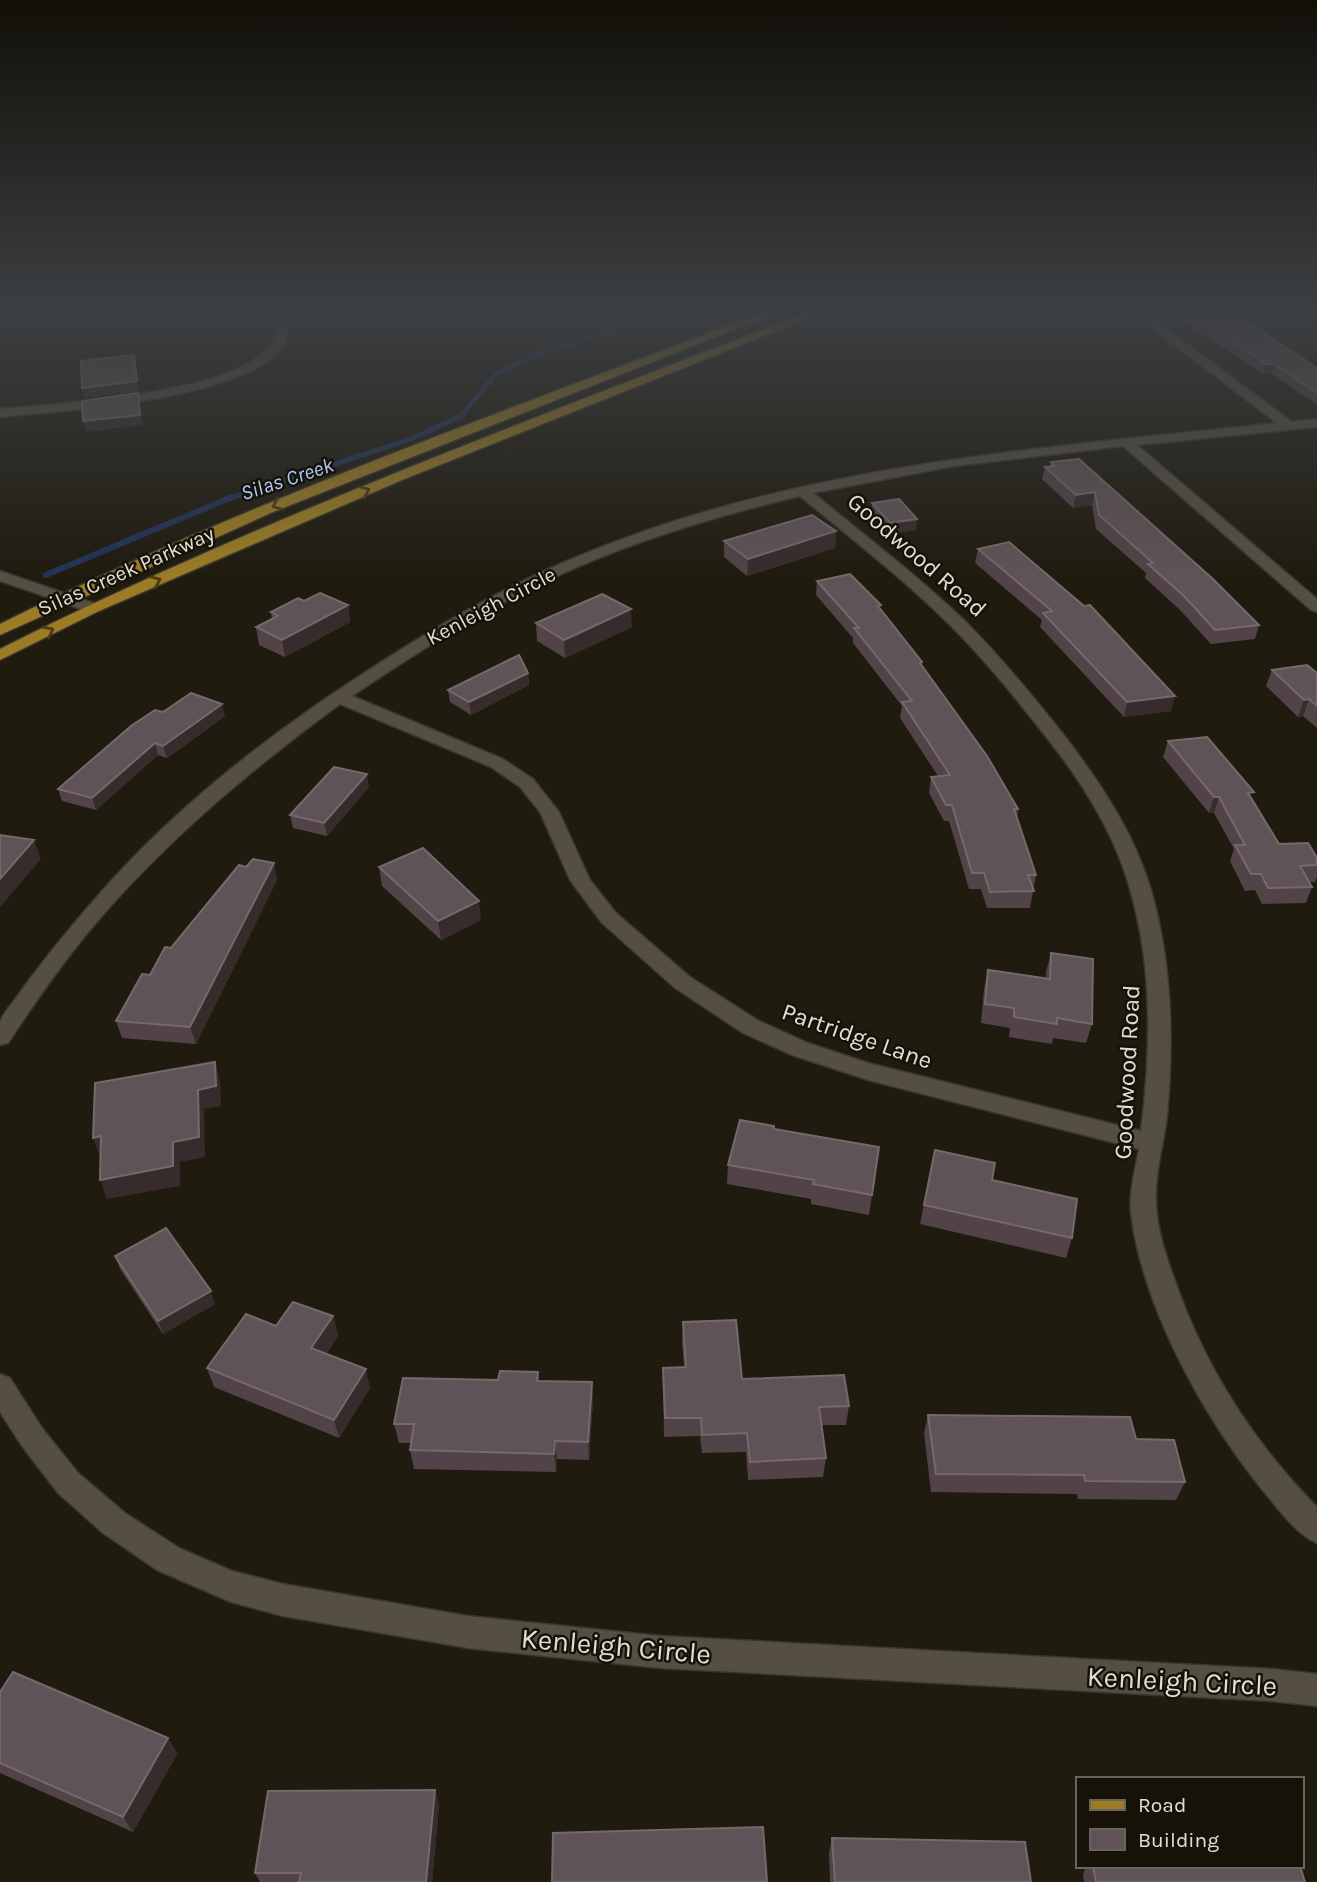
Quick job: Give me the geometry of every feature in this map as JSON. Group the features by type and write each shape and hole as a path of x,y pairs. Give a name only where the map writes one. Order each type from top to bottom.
{"main road":[{"name":"Silas Creek Parkway","path":"0,630 62,599 363,470 546,400"},
{"name":"Silas Creek Parkway","path":"0,655 93,608 397,477 594,400"}],"street":[{"path":"0,413 109,400"},
{"path":"1254,400 1289,426"},
{"name":"Kenleigh Circle","path":"0,1037 113,888 154,845 282,737 338,697 432,637 566,566 651,534 803,492 950,463 1317,423"},
{"path":"1127,443 1317,607"},
{"name":"Goodwood Road","path":"803,492 940,607 978,644 1069,753 1117,832 1139,885 1152,933 1158,976 1158,1049 1152,1143 1143,1198 1147,1234 1162,1286 1185,1342 1216,1401 1257,1461 1317,1528"},
{"path":"0,576 93,608"},
{"name":"Partridge Lane","path":"338,697 497,763 518,776 535,791 547,809 580,880 594,901 620,929 658,963 753,1028 801,1049 935,1090 1152,1143"},
{"name":"Kenleigh Circle","path":"0,1387 32,1437 68,1483 114,1523 168,1559 231,1586 283,1600 468,1632 660,1652 1272,1685 1317,1690"}],"building":[{"path":"139,400 140,415 83,421 82,401"},
{"path":"1079,459 1214,580 1259,625 1215,630 1184,596 1148,564 1153,563 1099,515 1095,492 1076,495 1045,467 1054,466 1051,462"},
{"path":"899,499 917,519 890,523 872,503"},
{"path":"812,515 836,531 748,559 724,541"},
{"path":"1009,542 1084,606 1090,605 1175,696 1127,702 1043,613 1052,611 978,549"},
{"path":"850,574 881,605 878,606 922,662 920,663 987,756 1018,809 1014,809 1036,875 1028,875 1034,891 990,892 984,873 972,873 952,805 946,805 931,777 950,775 902,702 912,701 854,628 859,628 817,581"},
{"path":"320,593 348,605 282,640 256,627 278,616 271,612 298,598 304,601"},
{"path":"602,594 631,609 564,640 536,623"},
{"path":"519,655 528,673 469,702 448,690"},
{"path":"1307,665 1317,673 1317,706 1309,699 1304,700 1272,670"},
{"path":"191,693 222,704 163,746 155,743 92,798 58,789 131,726 155,710 163,712"},
{"path":"1207,737 1254,792 1248,793 1279,844 1308,843 1317,858 1317,865 1300,866 1312,887 1268,888 1261,874 1251,874 1235,845 1245,845 1219,797 1214,797 1168,741"},
{"path":"334,767 367,774 324,823 290,815"},
{"path":"0,835 34,840 0,879"},
{"path":"423,848 479,901 438,921 379,867"},
{"path":"253,859 274,863 190,1027 116,1021 142,974 150,975 165,947 171,948 239,865 246,867"},
{"path":"1051,953 1093,959 1092,1024 1057,1018 1057,1024 1014,1017 1014,1008 985,1004 988,970 1050,979"},
{"path":"215,1062 216,1086 198,1090 199,1137 173,1142 173,1166 100,1180 101,1136 93,1138 95,1083"},
{"path":"740,1120 774,1126 774,1129 879,1147 872,1195 813,1184 814,1180 728,1165"},
{"path":"935,1150 995,1163 992,1180 1077,1199 1072,1238 924,1205"},
{"path":"166,1228 211,1291 158,1321 115,1256"},
{"path":"293,1302 333,1316 311,1348 366,1369 334,1420 207,1368 246,1314 276,1326"},
{"path":"736,1320 742,1379 844,1375 849,1406 819,1407 826,1458 750,1462 747,1433 702,1435 701,1418 665,1418 663,1368 686,1367 683,1322"},
{"path":"500,1371 538,1372 537,1381 592,1382 588,1442 555,1441 554,1454 410,1450 414,1424 394,1424 403,1378 498,1380"},
{"path":"928,1415 1130,1417 1136,1439 1174,1440 1185,1482 1085,1481 1084,1475 936,1474"},
{"path":"13,1672 168,1738 123,1817 0,1763 0,1692"},
{"path":"435,1790 426,1882 299,1882 301,1873 255,1873 268,1791"},
{"path":"763,1827 767,1882 552,1882 553,1833"},
{"path":"832,1838 1025,1842 1031,1882 835,1882"},
{"path":"1093,1868 1301,1868 1305,1882 1096,1882"}],"waterway":[{"name":"Silas Creek","path":"228,499 411,439 461,416 474,400"},
{"name":"Silas Creek","path":"46,575 232,497"}]}
